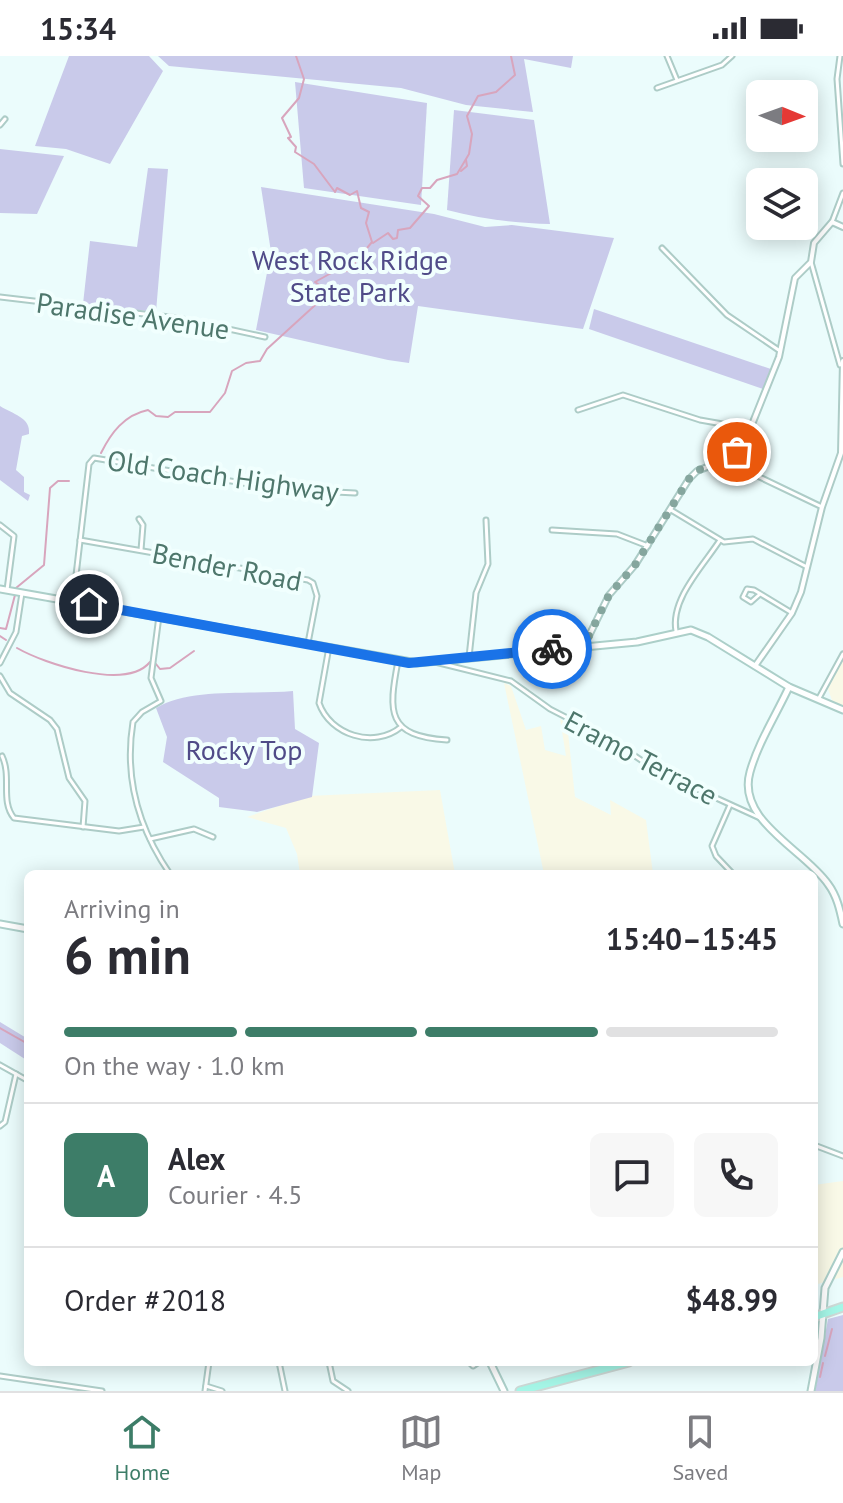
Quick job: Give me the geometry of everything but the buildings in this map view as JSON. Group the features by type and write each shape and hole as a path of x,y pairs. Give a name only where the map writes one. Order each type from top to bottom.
{"highway":[{"path":"818,1315 843,1307"},
{"path":"520,1391 614,1366"}],"main road":[{"path":"3,589 398,661 435,662 647,641 677,632 700,633 789,687 843,710"},
{"path":"789,687 749,775 760,818 817,870"},
{"path":"818,871 838,902 843,924"},
{"path":"0,924 24,928"},
{"path":"818,1315 827,1281 843,1252"},
{"path":"492,1366 504,1391"},
{"path":"811,1391 815,1366"}],"street":[{"path":"667,56 677,80"},
{"path":"657,88 722,65 732,56"},
{"path":"840,56 843,164"},
{"path":"0,125 5,119"},
{"path":"755,666 792,613 841,453 842,363 838,341 811,262 814,243 832,222 843,193"},
{"path":"832,222 843,227"},
{"path":"662,248 727,315 780,351"},
{"path":"584,646 609,595 648,546 694,473 726,461 741,448 780,351 795,278 811,262"},
{"name":"Paradise Avenue","path":"0,297 178,318 265,337"},
{"path":"578,410 626,395 700,420 751,429"},
{"name":"Old Coach Highway","path":"80,540 91,459 132,462 278,489 355,493"},
{"path":"726,461 822,507"},
{"path":"671,510 720,540 753,539 807,567"},
{"path":"139,519 143,525 141,550"},
{"path":"469,657 476,593 488,564 486,520"},
{"path":"0,525 14,536 3,589"},
{"path":"552,530 617,534 648,546"},
{"path":"73,601 80,540"},
{"name":"Bender Road","path":"80,540 308,580 313,583 317,596 308,643"},
{"path":"677,632 675,616 680,601 720,540"},
{"path":"0,663 16,632 22,593"},
{"path":"760,594 792,613"},
{"path":"159,616 151,678 161,701 142,712 132,727 132,788 144,827 156,855 167,870"},
{"path":"329,647 319,703 335,728 347,734 382,736 401,727"},
{"path":"819,698 843,654"},
{"path":"398,661 391,705 401,727 416,737 447,740"},
{"name":"Eramo Terrace","path":"435,662 511,681 550,709 623,747 657,771 760,818"},
{"path":"0,676 10,693 46,717 57,729 69,778 85,801 83,827"},
{"path":"2,756 5,764 1,799 9,814 21,820 124,832 144,827"},
{"path":"729,870 716,856 712,846 730,805"},
{"path":"150,839 194,829 213,837"},
{"path":"0,1065 24,1078"},
{"path":"0,1126 5,1122 16,1074"},
{"path":"818,1147 843,1156"},
{"path":"209,1366 206,1389 222,1391"},
{"path":"280,1366 285,1391"},
{"path":"330,1366 333,1381 348,1391"},
{"path":"0,1376 102,1391"}],"shaded area":[{"path":"843,658 843,708 833,703 828,689"},
{"path":"504,683 511,686 526,730 541,726 545,750 566,756 560,719 567,723 575,797 611,815 610,800 646,820 652,870 543,870"},
{"path":"440,790 454,870 299,870 297,854 286,828 247,817 308,796"},
{"path":"843,1181 843,1277 818,1284 818,1184"}],"green space":[{"path":"69,56 149,56 163,71 110,164 66,149 35,146"},
{"path":"158,56 573,56 571,68 524,59 533,112 466,105 401,88 169,66"},
{"name":"West Rock Ridge State Park","path":"295,82 427,103 421,205 304,188"},
{"name":"West Rock Ridge State Park","path":"454,110 534,120 550,224 498,220 447,210"},
{"path":"0,149 64,156 37,214 0,213"},
{"path":"148,168 168,169 156,312 83,304 90,241 137,247"},
{"name":"West Rock Ridge State Park","path":"261,187 434,214 485,227 512,225 614,238 583,329 418,306 409,363 388,360 256,330 271,252"},
{"path":"594,309 771,369 763,389 589,329"},
{"path":"0,406 24,420 29,428 29,434 22,436 16,470 24,477 24,492 30,495 28,501 0,480"},
{"name":"Rocky Top","path":"293,691 295,729 319,743 312,797 257,812 219,807 219,798 163,762 167,737 156,708 170,701 203,694"},
{"path":"0,1022 24,1037 24,1058 0,1043"},
{"path":"843,1315 843,1391 815,1391 828,1319"}],"waterway":[{"path":"101,453 119,426 140,412 148,410 156,416 168,417 175,412 210,412 225,393 232,371 246,363 260,361 267,349 324,297 325,289 315,282 333,272 348,271 372,242 366,223 369,212 361,208 357,191 350,195 337,188 335,192 314,164 295,152 296,147 288,138 291,137 282,118 299,98 304,79 296,56"},
{"path":"373,243 388,233 393,239 397,238 398,230 410,228 429,206 418,196 422,188 430,188 437,180 457,174 469,154 472,134 467,116 478,96 496,92 515,75 511,56"},
{"path":"461,171 467,166 466,160"},
{"path":"16,588 44,565 50,488 58,481 69,481"},
{"path":"0,628 6,629 15,595"},
{"path":"0,636 6,640"},
{"path":"17,648 65,667 105,675 139,670 150,662"},
{"path":"156,664 160,669 170,668 194,651"},
{"path":"0,1028 24,1042"},
{"path":"825,1356 832,1329"},
{"path":"820,1377 823,1363"}],"way so far":[{"path":"552,649 584,646 609,595 635,565 689,479 697,471 726,461 737,452"}],"route":[{"path":"89,604 409,663 552,649"}]}
